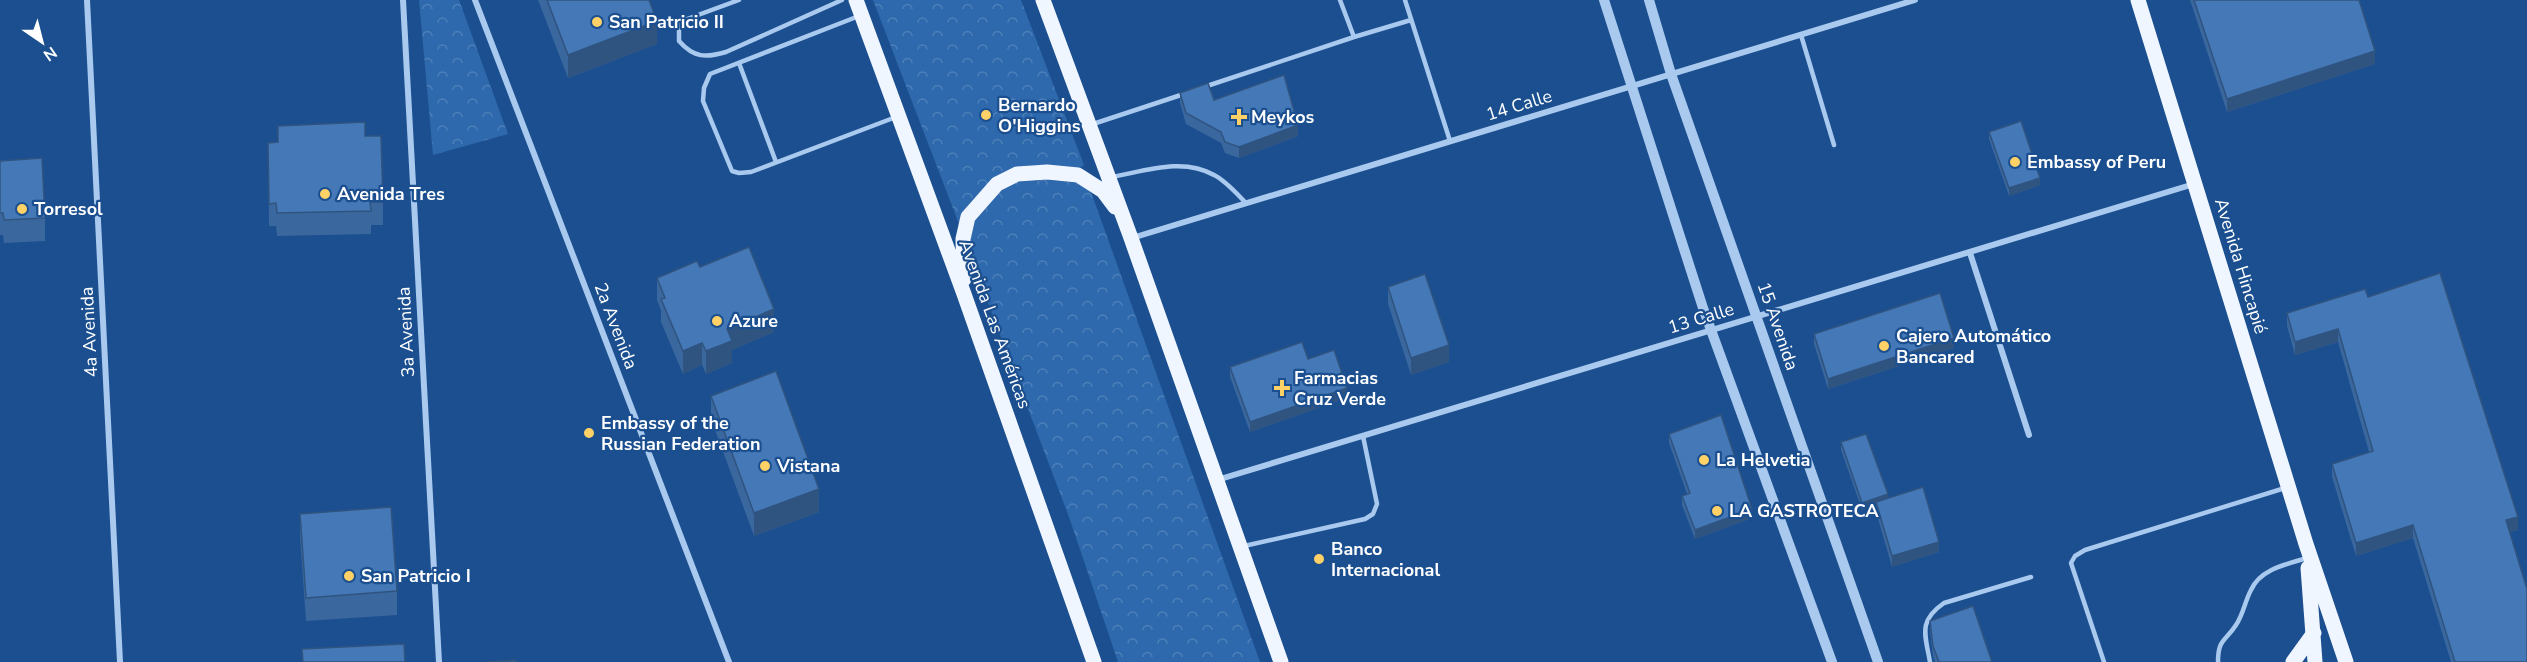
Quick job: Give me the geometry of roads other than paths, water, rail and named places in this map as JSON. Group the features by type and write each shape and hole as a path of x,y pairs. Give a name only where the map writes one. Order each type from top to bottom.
{"main road":[{"path":"1043,0 1131,238 1281,662"},
{"name":"Avenida Hincapié","path":"2138,0 2306,551 2346,662"},
{"name":"Avenida Las Américas","path":"859,7 964,294 1094,662"},
{"path":"964,294 963,239 968,217 997,184 1017,174 1047,172 1078,175 1103,191 1124,219"},
{"name":"Avenida Hincapié","path":"2306,551 2315,662"},
{"path":"2293,662 2314,633"}],"street":[{"name":"4a Avenida","path":"87,0 120,662"},
{"name":"3a Avenida","path":"403,0 439,662"},
{"name":"2a Avenida","path":"475,0 729,662"},
{"path":"1604,0 1712,331 1832,662"},
{"name":"15 Avenida","path":"1649,0 1671,74 1878,662"},
{"name":"14 Calle","path":"1131,238 1913,0"},
{"name":"13 Calle","path":"1216,481 2195,184"},
{"path":"1970,253 2029,435"}],"lane":[{"path":"739,0 679,22 679,41 688,51 708,58 842,0"},
{"path":"1340,0 1354,37"},
{"path":"1405,0 1450,141"},
{"path":"859,7 739,63 710,74 704,88 703,101 732,171 745,173 899,116"},
{"path":"1090,125 1411,20"},
{"path":"1801,34 1834,146"},
{"path":"739,63 776,162"},
{"path":"1109,177 1172,166 1193,166 1216,175 1246,203"},
{"path":"1240,547 1365,519 1373,514 1377,504 1363,436"},
{"path":"2103,662 2072,563 2075,556 2085,550 2288,487"},
{"path":"2218,662 2218,648 2238,623 2252,587 2264,574 2306,551"},
{"path":"1930,662 1924,632 1929,617 1935,609 1944,603 2031,578"}],"place":[{"name":"San Patricio II","path":"597,22"},
{"name":"Bernardo O'Higgins","path":"986,115"},
{"name":"Meykos","path":"1239,117"},
{"name":"Embassy of Peru","path":"2015,162"},
{"name":"Avenida Tres","path":"325,194"},
{"name":"Torresol","path":"22,209"},
{"name":"Azure","path":"717,321"},
{"name":"Cajero Automático Bancared","path":"1884,346"},
{"name":"Farmacias Cruz Verde","path":"1282,388"},
{"name":"Embassy of the Russian Federation","path":"589,433"},
{"name":"La Helvetia","path":"1704,460"},
{"name":"Vistana","path":"765,466"},
{"name":"LA GASTROTECA","path":"1717,511"},
{"name":"Banco Internacional","path":"1319,559"},
{"name":"San Patricio I","path":"349,576"}]}
